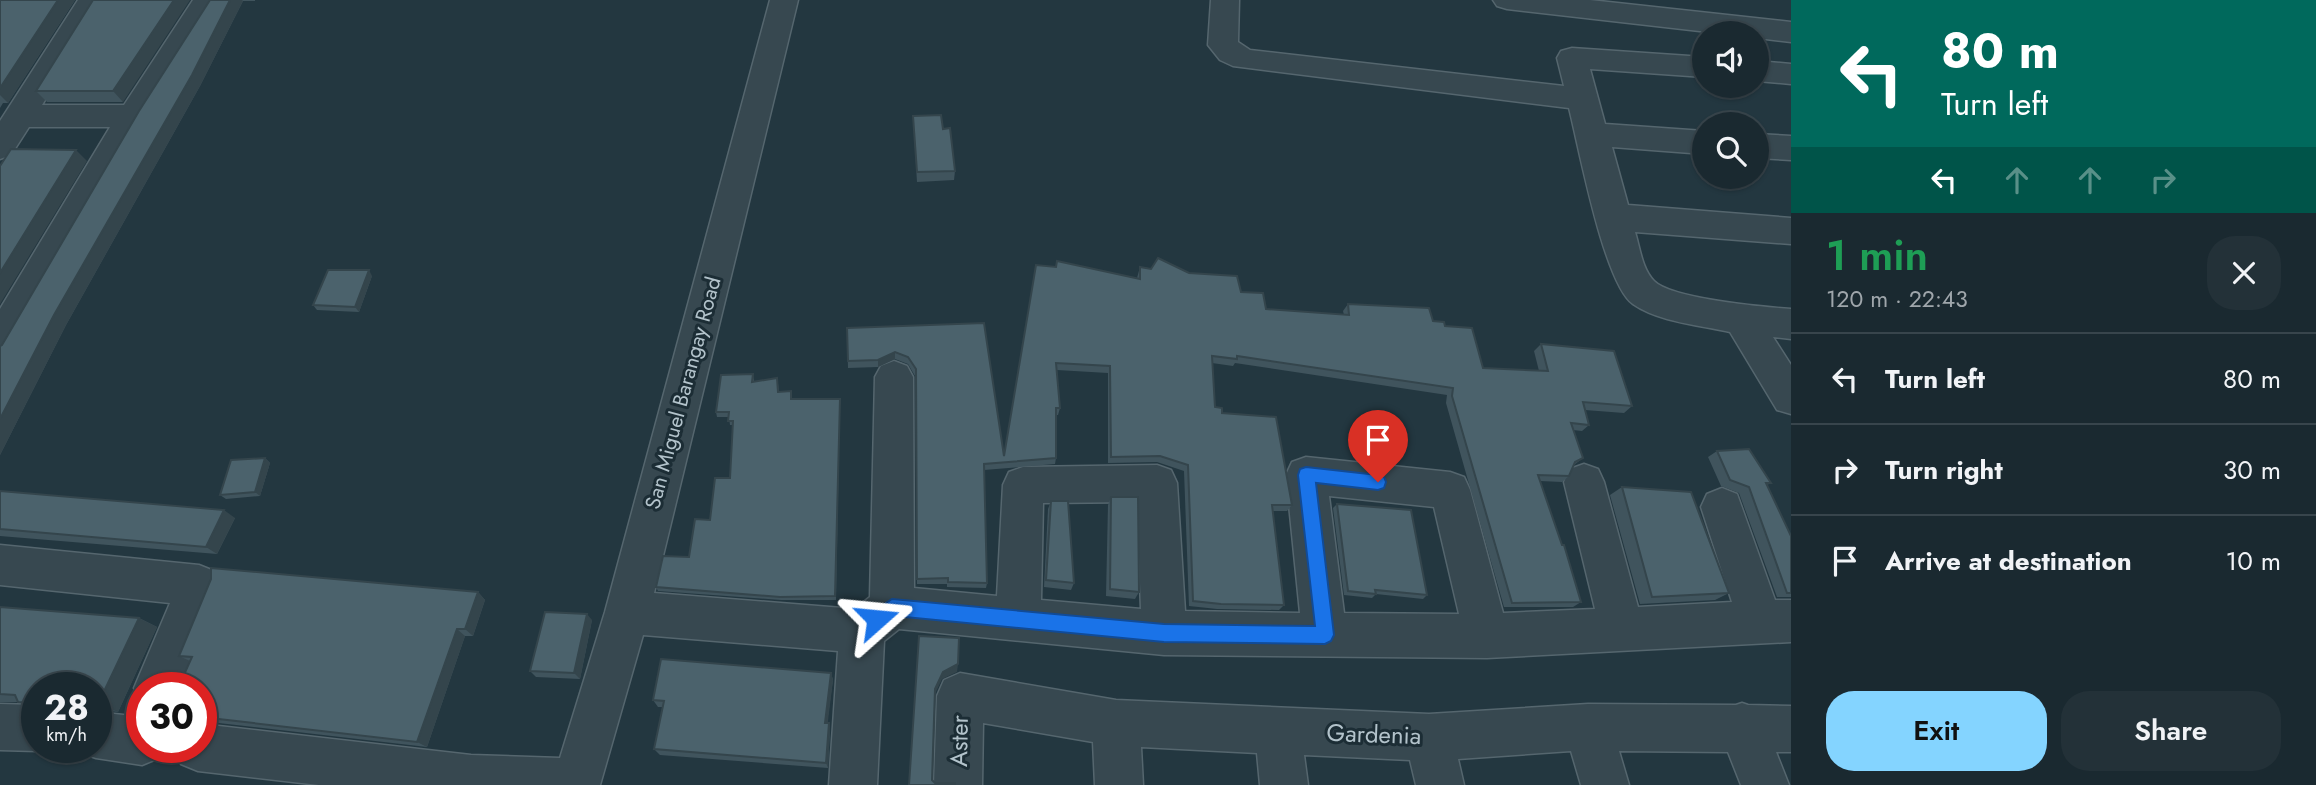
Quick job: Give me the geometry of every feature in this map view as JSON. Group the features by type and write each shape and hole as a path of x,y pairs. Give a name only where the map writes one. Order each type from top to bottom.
{"street":[{"path":"0,147 92,0"},
{"path":"0,342 133,116 208,0"},
{"name":"San Miguel Barangay Road","path":"576,784 627,612 784,0"},
{"path":"1225,0 1223,45 1231,53 1244,59 1583,99"},
{"path":"1507,0 1791,32"},
{"path":"1692,66 1572,58 1628,270 1643,292 1657,301 1742,320 1791,324"},
{"path":"1769,72 1791,74"},
{"path":"19,116 133,116"},
{"path":"1592,134 1692,141"},
{"path":"1769,147 1791,148"},
{"path":"1613,217 1791,231"},
{"path":"1742,320 1791,398"},
{"path":"853,785 877,619 894,377"},
{"path":"1325,635 1306,475 1450,490 1487,636"},
{"path":"1584,482 1622,628"},
{"path":"1018,620 1023,485 1157,483 1164,633"},
{"path":"627,612 1018,620 1164,633 1325,635 1487,636 1775,622 1721,507"},
{"path":"0,565 199,586 164,672"},
{"name":"Gardenia","path":"960,696 1116,723 1429,737 1588,727 1742,726 1791,729"},
{"name":"Aster","path":"958,785 960,696"},
{"path":"1116,723 1119,785"},
{"path":"1742,726 1765,785"},
{"path":"0,727 21,728"},
{"path":"1588,727 1605,785"},
{"path":"1278,730 1284,785"},
{"path":"1429,737 1440,785"},
{"path":"217,749 471,779 576,784"}],"building":[{"path":"0,0 58,0 0,88"},
{"path":"93,0 174,0 113,91 36,91"},
{"path":"210,0 230,0 192,75 54,315 0,419 0,346 139,111"},
{"path":"941,115 943,129 950,128 955,171 917,172 913,116"},
{"path":"11,149 76,150 0,273 0,166"},
{"path":"1158,258 1189,273 1237,276 1241,292 1263,293 1266,309 1349,315 1348,304 1429,308 1433,321 1444,322 1445,326 1472,328 1483,368 1548,371 1541,344 1614,351 1632,406 1583,402 1589,425 1571,423 1583,458 1575,462 1569,476 1538,475 1564,545 1581,602 1512,603 1452,396 1453,388 1237,356 1237,359 1212,356 1215,407 1222,408 1222,413 1276,417 1292,505 1272,505 1284,605 1193,601 1188,465 1160,456 1111,457 1110,366 1056,363 1060,408 1056,408 1056,458 984,464 987,583 948,582 948,578 917,579 916,369 908,357 895,352 878,360 848,361 847,328 984,323 1004,456 1036,265 1056,267 1057,261 1140,279 1140,267 1151,269"},
{"path":"328,270 369,270 355,307 313,305"},
{"path":"753,374 752,382 777,378 778,392 791,391 791,399 840,399 835,596 780,597 656,587 663,556 689,557 695,519 710,520 715,478 730,478 733,421 728,421 729,412 716,412 721,375"},
{"path":"1749,449 1771,483 1766,483 1791,536 1791,593 1787,593 1749,487 1730,480 1717,451"},
{"path":"265,458 255,492 220,495 231,460"},
{"path":"1622,487 1691,492 1729,593 1652,597"},
{"path":"0,491 224,510 206,547 0,529"},
{"path":"1111,497 1138,497 1139,592 1110,589"},
{"path":"1051,501 1068,501 1074,583 1046,580"},
{"path":"1337,504 1411,510 1427,595 1375,590 1376,594 1348,591"},
{"path":"211,568 478,592 465,629 457,629 417,742 217,719 217,672 185,672 192,657 179,656 211,579"},
{"path":"0,607 139,618 112,675 112,672 21,672 21,702 18,702 15,695 0,694"},
{"path":"545,612 587,614 574,673 530,671"},
{"path":"919,636 959,638 958,664 943,672 935,689 932,780 935,783 955,785 909,785"},
{"path":"661,659 831,673 825,723 829,723 826,763 654,749 664,701 653,700"}],"route":[{"path":"877,619 892,607 1164,633 1325,635 1306,475 1378,482"}]}
